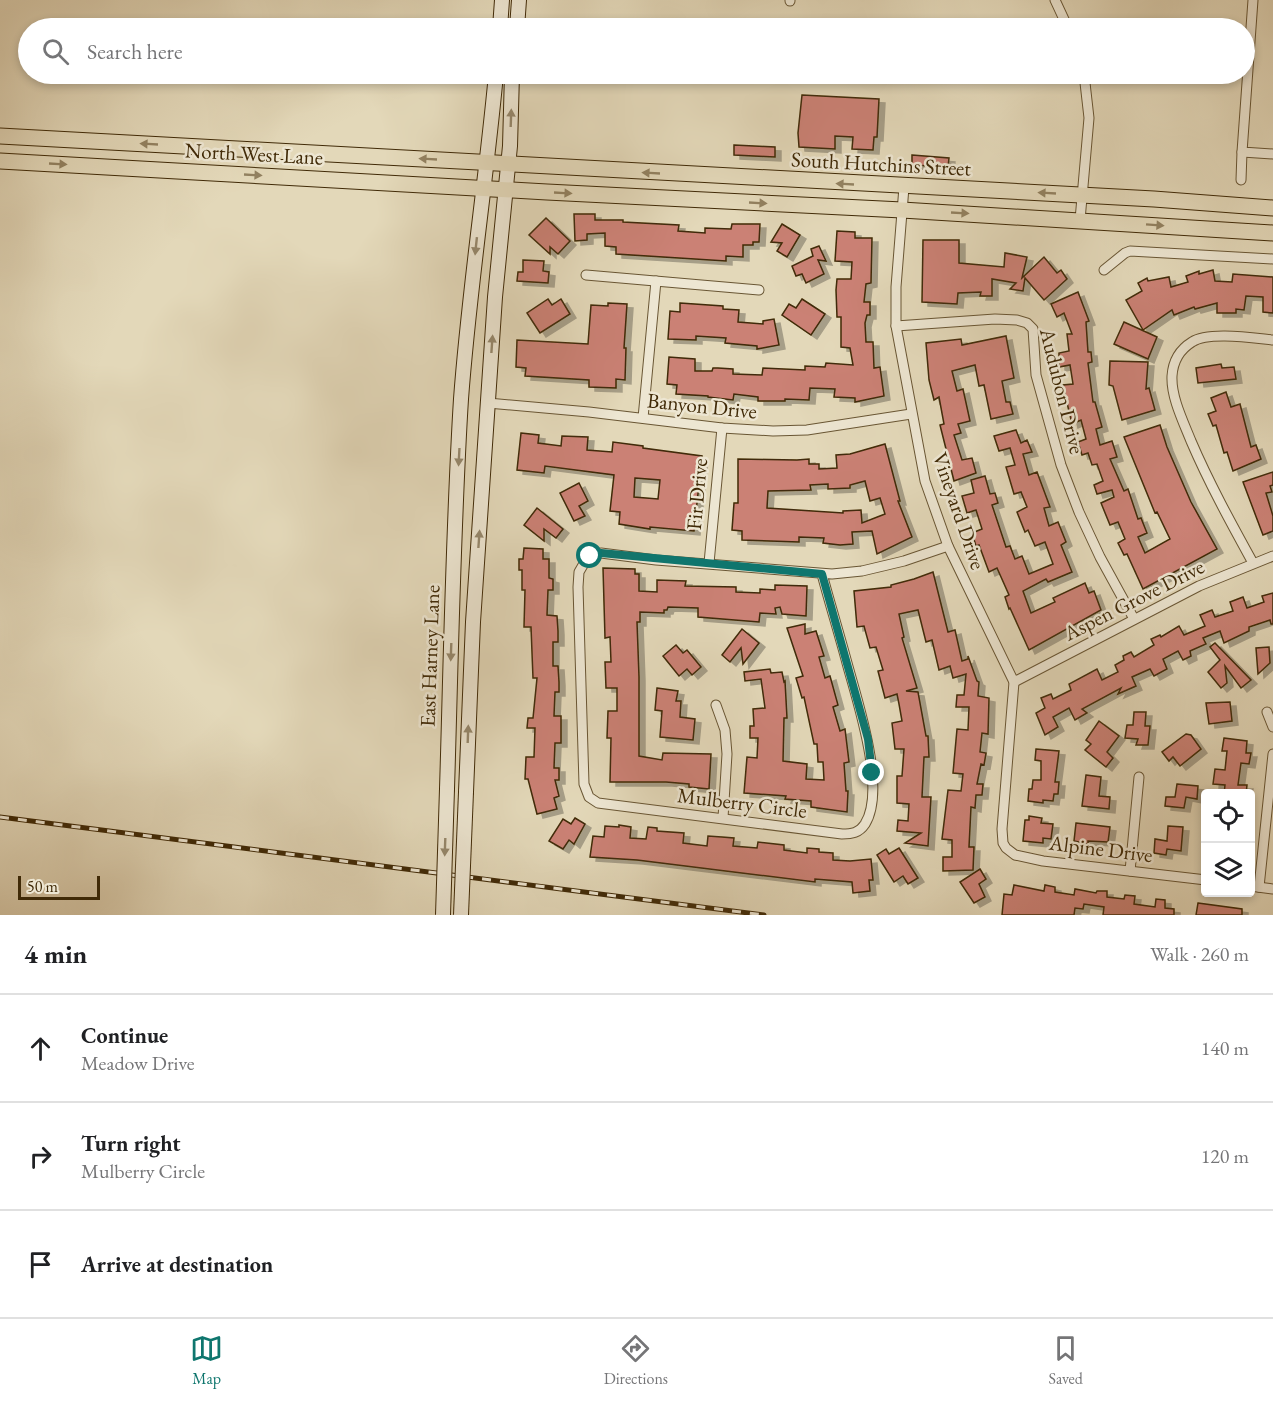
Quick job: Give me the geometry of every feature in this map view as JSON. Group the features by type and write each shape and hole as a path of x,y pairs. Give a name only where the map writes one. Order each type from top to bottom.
{"main road":[{"path":"501,18 502,0"},
{"path":"518,18 519,0"},
{"name":"East Harney Lane","path":"443,915 461,398 476,241 495,84"},
{"name":"East Harney Lane","path":"461,915 473,622 511,84"},
{"name":"North West Lane","path":"0,136 486,162"},
{"name":"North West Lane","path":"0,161 505,189"},
{"name":"South Hutchins Street","path":"486,162 904,187 1083,195 1273,208"},
{"path":"505,189 1080,220 1273,233"}],"street":[{"path":"1055,0 1063,18"},
{"path":"1252,18 1253,0"},
{"path":"1080,220 1089,117 1085,84"},
{"path":"1241,180 1247,84"},
{"path":"1242,152 1273,154"},
{"name":"Vineyard Drive","path":"904,187 896,287 896,326 925,481 948,546 1014,682 1003,837"},
{"path":"1104,270 1130,251 1273,259"},
{"path":"586,274 759,290"},
{"path":"644,418 656,281"},
{"name":"Audubon Drive","path":"896,326 995,319 1017,320 1027,323 1033,329 1038,382 1061,465 1087,530 1134,619"},
{"path":"1252,563 1209,482 1185,427 1174,394 1172,378 1174,363 1180,351 1193,341 1204,337 1273,340"},
{"name":"Banyon Drive","path":"488,403 722,428 774,431 807,430 911,414"},
{"name":"Fir Drive","path":"709,563 722,428"},
{"path":"709,563 822,574 862,571 904,561 948,546"},
{"name":"Mulberry Circle","path":"709,563 601,553 590,556 579,572 586,792 598,803 842,834 854,834 861,830 867,822 871,805 872,773 868,739 822,574"},
{"name":"Aspen Grove Drive","path":"1014,682 1199,586 1273,556"},
{"path":"716,705 725,730 728,754 723,818"},
{"path":"1267,712 1273,727"},
{"path":"1273,754 1255,887 1273,889"},
{"path":"1130,871 1139,777"},
{"name":"Alpine Drive","path":"1003,837 1006,848 1015,855 1201,879"}],"building":[{"path":"802,95 879,99 877,137 874,137 873,150 852,149 853,137 835,136 835,149 799,147 798,133"},
{"path":"734,145 775,147 775,157 734,155"},
{"path":"912,155 949,158 948,167 912,165"},
{"path":"574,214 595,214 595,220 679,225 678,231 705,233 705,228 731,229 732,224 760,224 759,242 753,242 753,245 743,245 743,257 726,256 726,261 616,254 616,247 605,246 605,233 587,234 587,240 575,241"},
{"path":"546,218 570,241 558,254 550,247 550,254 529,235"},
{"path":"782,224 800,235 787,257 777,251 782,243 771,242"},
{"path":"837,231 855,232 855,238 872,238 871,283 866,284 864,302 870,302 870,315 867,315 865,323 866,342 873,342 874,368 880,367 884,396 855,402 855,398 834,397 835,389 810,388 809,400 758,401 758,397 734,394 733,400 676,394 677,385 667,384 669,357 695,359 695,371 712,371 713,368 733,369 733,374 762,375 763,368 805,370 805,366 825,367 826,363 853,365 850,348 841,347 841,317 837,317 836,290 837,279 851,279 852,262 835,261"},
{"path":"923,240 959,240 959,263 1004,267 1005,253 1027,257 1022,278 1044,257 1057,273 1061,270 1067,279 1044,300 1025,278 1023,291 1010,289 1016,283 992,279 992,296 980,296 981,292 958,293 957,304 922,302"},
{"path":"819,246 826,261 818,260 824,274 806,283 802,274 796,276 792,266 813,256 811,249"},
{"path":"523,260 544,261 543,271 549,272 548,283 517,281 518,272 523,272"},
{"path":"1213,270 1215,281 1232,282 1233,274 1273,277 1273,313 1263,312 1263,297 1246,296 1244,310 1236,309 1236,313 1217,313 1217,303 1195,309 1194,307 1174,315 1172,310 1143,330 1126,300 1142,291 1138,283 1147,278 1148,281 1169,277 1171,287 1188,282 1186,276 1199,271 1199,274"},
{"path":"1078,292 1089,321 1086,322 1088,352 1091,352 1092,362 1088,363 1093,402 1095,402 1102,427 1096,429 1100,445 1112,441 1117,457 1110,459 1124,491 1128,489 1138,519 1141,518 1147,533 1138,537 1145,553 1170,539 1157,512 1155,513 1124,437 1160,425 1191,502 1217,549 1143,589 1127,554 1124,555 1118,543 1125,539 1118,522 1110,525 1101,503 1114,497 1112,490 1097,494 1094,485 1103,481 1097,464 1092,465 1088,453 1082,455 1078,442 1086,439 1081,420 1072,424 1063,385 1073,384 1070,365 1059,367 1059,353 1069,351 1067,334 1072,334 1064,313 1057,317 1051,304"},
{"path":"548,299 552,305 561,299 570,314 540,333 527,313"},
{"path":"802,299 825,314 811,335 782,315 789,304 796,308"},
{"path":"608,303 627,304 624,348 626,348 625,380 616,379 616,388 589,387 589,380 525,376 526,368 516,367 517,340 588,344 591,305 608,306"},
{"path":"680,303 723,306 723,309 739,310 738,322 763,324 763,321 774,319 779,345 757,349 757,346 725,343 726,338 696,336 696,340 668,339 670,311 680,312"},
{"path":"1124,322 1157,337 1148,359 1114,344"},
{"path":"1006,336 1014,378 1002,381 1006,402 1010,402 1013,414 991,419 984,385 979,386 975,365 952,371 957,391 963,389 970,421 958,424 961,433 954,435 962,460 972,458 976,473 954,481 940,425 944,424 939,397 934,400 929,380 926,343 961,339 962,345"},
{"path":"1110,361 1148,362 1146,389 1149,388 1155,410 1122,420 1113,386 1109,385"},
{"path":"1221,364 1222,368 1234,367 1236,379 1198,383 1196,368"},
{"path":"1226,392 1231,407 1240,404 1251,447 1256,445 1261,459 1233,471 1227,452 1224,453 1216,425 1213,426 1208,414 1216,411 1211,398"},
{"path":"1016,430 1021,443 1027,440 1032,452 1023,454 1029,475 1037,472 1050,507 1044,508 1049,526 1058,522 1066,542 1061,545 1072,572 1048,582 1046,579 1023,591 1031,613 1055,602 1053,598 1085,583 1089,593 1094,591 1101,610 1029,650 1009,609 1005,597 1009,595 997,568 989,572 979,545 976,546 972,533 982,529 976,510 967,513 962,496 974,493 971,480 985,476 990,494 995,493 998,503 992,505 1006,547 1010,546 1015,559 1022,556 1029,574 1053,564 1045,542 1035,546 1028,530 1025,532 1017,512 1027,507 1021,492 1014,494 1006,467 1015,465 1010,448 999,451 994,436"},
{"path":"521,433 539,435 538,443 561,446 562,436 588,437 587,450 612,452 613,442 702,456 694,531 650,527 650,529 619,524 620,512 610,511 614,475 545,466 544,473 517,470","holes":["635,478 660,480 658,499 634,497"]},
{"path":"885,444 900,501 898,501 912,537 877,554 872,531 852,532 853,544 840,545 823,543 824,538 799,537 799,542 742,540 742,531 732,530 734,503 738,503 738,459 809,459 809,464 819,464 819,469 837,468 836,455 850,454","holes":["865,481 870,501 880,498 885,514 862,523 861,510 843,511 843,513 767,508 768,491 811,490 810,485 828,484 828,489 850,488 850,485"]},
{"path":"1273,472 1273,485 1270,486 1272,492 1266,493 1273,516 1273,531 1263,535 1243,482"},
{"path":"579,483 588,501 579,506 585,516 574,521 560,493"},
{"path":"537,508 563,529 556,538 544,529 544,541 524,525"},
{"path":"524,548 543,549 543,559 549,559 549,578 553,579 553,590 548,590 547,615 557,616 558,631 558,642 553,642 553,666 558,666 559,682 559,692 555,692 554,716 561,716 561,743 555,743 554,768 559,768 559,780 555,780 559,796 554,798 557,809 537,814 528,779 525,779 526,757 534,757 535,728 527,728 528,718 533,718 537,678 533,678 531,627 524,627 525,590 522,590 522,570 519,570 519,559 523,559"},
{"path":"603,568 635,569 635,574 639,574 639,591 657,592 657,580 686,581 685,586 736,587 736,592 760,593 760,589 775,590 775,585 807,586 806,616 782,614 780,607 775,608 776,614 760,613 759,622 698,617 698,608 668,607 664,613 640,612 640,622 637,622 639,756 662,760 663,753 711,754 709,789 666,782 610,782 611,738 607,738 608,711 617,711 617,688 606,688 605,662 611,662 610,637 605,638"},
{"path":"933,572 948,632 955,630 962,661 968,659 968,656 979,682 978,696 989,698 988,734 982,733 980,752 986,753 977,784 983,784 982,795 976,795 975,808 971,807 969,847 974,847 973,870 943,871 943,857 952,857 952,840 942,839 948,790 961,791 963,774 953,773 957,729 968,730 969,707 956,707 957,695 964,695 966,674 953,678 950,666 939,670 932,640 926,642 918,610 899,614 904,637 902,638 917,688 906,691 918,692 926,736 928,736 929,757 924,757 922,797 931,797 928,846 905,843 921,833 897,831 898,820 908,821 909,804 897,803 897,776 902,776 904,749 895,749 892,723 902,721 897,694 885,698 878,671 883,670 876,647 870,648 864,626 857,627 854,591 891,587 891,585"},
{"path":"1273,593 1273,624 1270,620 1249,627 1249,631 1224,643 1220,631 1203,638 1206,644 1190,651 1191,656 1183,660 1178,651 1163,659 1167,669 1154,676 1150,669 1132,677 1136,686 1118,694 1121,688 1082,709 1087,713 1075,720 1069,708 1053,717 1058,727 1045,735 1036,713 1045,708 1041,698 1051,694 1053,699 1071,690 1069,684 1097,669 1102,680 1118,672 1115,665 1124,660 1123,656 1131,652 1134,657 1154,645 1151,639 1160,635 1161,637 1179,626 1184,635 1205,626 1200,615 1212,610 1215,617 1233,611 1230,602 1243,597 1247,608 1264,602 1262,596"},
{"path":"805,624 805,634 816,631 824,656 819,657 825,678 830,676 838,705 833,707 840,731 845,729 849,762 844,763 846,791 848,791 847,812 811,807 811,801 785,799 786,796 744,793 747,757 757,758 758,738 750,738 750,726 754,726 753,709 765,708 761,679 745,681 744,672 770,669 771,673 782,672 785,681 787,718 784,718 783,761 807,764 806,779 824,780 823,762 818,762 817,744 814,744 804,697 802,698 796,678 803,676 787,628"},
{"path":"742,629 759,643 743,664 741,648 730,662 722,655"},
{"path":"1215,643 1251,680 1241,688 1225,666 1227,683 1221,688 1208,672 1220,660 1210,647"},
{"path":"676,645 683,653 687,650 701,667 692,675 687,669 679,676 663,656"},
{"path":"1269,647 1270,663 1258,674 1256,648"},
{"path":"657,688 678,691 676,701 681,701 680,717 695,719 693,740 660,737 662,711 655,710"},
{"path":"1230,702 1232,721 1209,724 1206,703"},
{"path":"1134,712 1146,712 1145,726 1150,726 1148,745 1136,745 1138,739 1125,738 1127,725 1133,725"},
{"path":"1099,721 1119,736 1107,752 1113,758 1106,767 1085,750 1091,744 1086,740"},
{"path":"1186,734 1191,735 1201,749 1180,766 1173,757 1169,761 1162,752"},
{"path":"1224,738 1247,741 1246,753 1251,753 1249,764 1241,763 1238,785 1247,785 1247,789 1225,789 1225,785 1213,784 1215,769 1225,770 1227,751 1222,751"},
{"path":"1036,749 1059,751 1055,782 1059,782 1058,794 1054,794 1053,801 1043,800 1043,803 1028,801 1029,789 1032,789 1033,780 1041,780 1041,761 1035,760"},
{"path":"1086,775 1101,777 1099,796 1110,797 1109,809 1082,806"},
{"path":"1177,784 1198,786 1197,799 1186,797 1184,808 1165,806 1166,797 1175,797"},
{"path":"1029,816 1042,818 1041,823 1053,824 1051,839 1043,838 1043,843 1023,841 1025,820 1029,820"},
{"path":"575,818 585,824 574,844 569,840 563,849 549,841 563,819 571,824"},
{"path":"1076,823 1110,827 1108,842 1088,841 1088,844 1074,841"},
{"path":"619,825 631,827 630,838 646,839 648,827 657,828 657,831 684,833 683,843 707,846 708,836 734,838 733,846 757,848 758,842 784,845 784,850 807,853 807,848 819,849 819,852 833,853 833,860 871,859 873,880 869,880 870,891 853,893 852,882 815,879 815,882 637,860 590,857 593,836 604,837 605,826 619,827"},
{"path":"1168,826 1183,827 1181,851 1167,849 1166,855 1154,853 1155,839 1167,841"},
{"path":"899,848 918,878 908,884 903,876 894,882 877,855 886,849 889,854"},
{"path":"980,869 986,879 979,884 985,897 974,903 960,882"},
{"path":"1014,885 1044,891 1045,885 1055,887 1055,892 1074,895 1075,889 1096,893 1107,891 1107,897 1124,899 1125,895 1135,896 1134,904 1155,907 1156,899 1165,900 1165,908 1174,909 1174,915 1103,915 1104,907 1084,904 1083,909 1075,908 1074,915 1002,915 1004,894 1012,895"},
{"path":"1198,903 1242,909 1242,915 1196,915"}],"railway":[{"path":"0,817 764,915"}],"route":[{"path":"590,556 601,553 822,574 868,739 872,773"}]}
